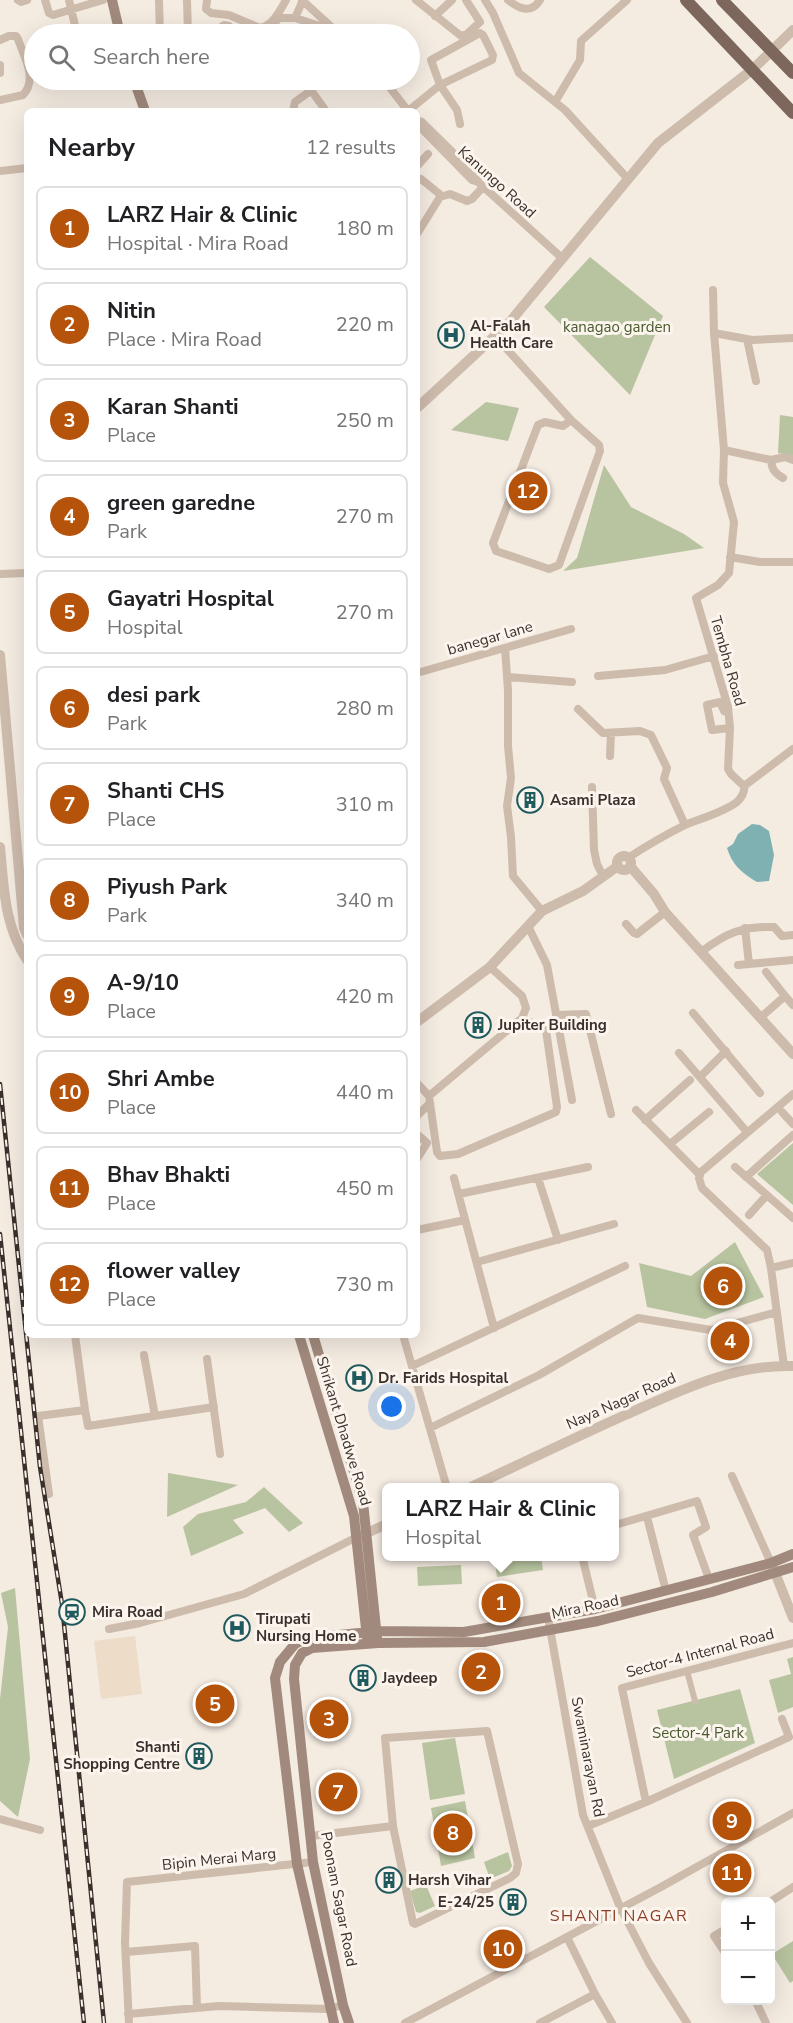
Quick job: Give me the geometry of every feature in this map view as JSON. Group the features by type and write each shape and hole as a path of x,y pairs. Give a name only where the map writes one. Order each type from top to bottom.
{"main road":[{"path":"112,0 118,24"},
{"path":"686,0 793,113"},
{"path":"722,0 793,73"},
{"path":"138,90 144,108"},
{"name":"Shrikant Dhadwe Road","path":"300,1338 352,1508 355,1538 374,1637"},
{"name":"Shrikant Dhadwe Road","path":"314,1338 362,1497 367,1533 374,1637"},
{"name":"Mira Road","path":"374,1637 484,1642 598,1621 660,1606 773,1568 793,1554"},
{"name":"Mira Road","path":"374,1637 464,1632 595,1609 709,1579 773,1568 793,1567"},
{"name":"Poonam Sagar Road","path":"349,2023 343,2005 314,1862 294,1671 302,1653 312,1648 374,1637"},
{"name":"Poonam Sagar Road","path":"334,2023 297,1864 276,1673 280,1662 295,1644 308,1638 374,1637"}],"street":[{"path":"18,0 21,2 27,0"},
{"path":"45,0 51,15 71,10 86,2 103,0"},
{"path":"69,0 74,24"},
{"path":"159,0 160,24"},
{"path":"187,0 188,24"},
{"path":"207,0 206,9 211,14 229,15 250,24"},
{"path":"269,24 286,0"},
{"path":"295,18 302,0 326,24"},
{"path":"416,0 458,35 467,34 480,22 466,0"},
{"path":"435,16 452,0"},
{"path":"485,0 519,73 555,102 628,179"},
{"path":"508,0 518,8 526,9 537,5 540,0"},
{"path":"555,102 580,60 581,41 627,0"},
{"path":"274,24 279,18 295,18 314,24"},
{"path":"420,405 509,323 658,143 753,69 793,30"},
{"path":"412,108 440,85 492,60 493,55 480,33 431,60 440,85 458,110 460,124"},
{"path":"0,40 16,36 24,57"},
{"path":"0,65 0,73"},
{"path":"0,100 23,95 26,90"},
{"path":"392,90 406,108"},
{"path":"294,108 295,102 309,92 313,93 324,108"},
{"name":"Kanungo Road","path":"420,125 472,180 481,185 562,258"},
{"path":"420,163 428,154"},
{"path":"0,171 24,168"},
{"path":"421,179 442,196"},
{"path":"420,229 442,196 450,194 466,201 472,199 481,185"},
{"path":"713,290 714,333 724,450 723,483 735,522 730,557 752,561 793,562"},
{"path":"714,333 747,339 793,338"},
{"path":"495,336 572,420 599,445 600,451 560,565 549,569 496,551 493,543 538,425 545,422 563,426 572,420"},
{"path":"747,339 756,381"},
{"path":"724,450 771,460 785,458 793,460"},
{"path":"771,460 771,467 783,478"},
{"name":"Tembha Road","path":"730,557 729,573 718,585 696,598 728,706 728,769 744,786"},
{"path":"0,574 24,573"},
{"name":"banegar lane","path":"420,672 571,629"},
{"path":"505,648 511,777 507,806 513,876 542,911"},
{"path":"0,655 24,928"},
{"path":"598,676 665,669 714,656"},
{"path":"507,677 572,682"},
{"path":"578,709 603,733 640,731 651,735 667,768 664,779 685,825"},
{"path":"610,756 611,733"},
{"path":"420,1020 490,967 542,911 583,891 618,866 623,870 649,844 685,825 729,807 739,800 744,792 744,786 793,748"},
{"path":"592,786 594,850 603,876"},
{"path":"0,847 7,914 15,942 24,956"},
{"path":"629,862 665,912 793,1054"},
{"path":"626,924 637,934 665,912"},
{"path":"7,914 23,913"},
{"path":"528,926 547,965 572,1100"},
{"path":"701,952 728,934 745,928 774,927 779,935 793,935"},
{"path":"745,928 748,964"},
{"path":"738,965 793,960"},
{"path":"420,1112 429,1099 522,1018 526,1008 522,996 490,967"},
{"path":"766,972 793,1005"},
{"path":"760,1018 785,996"},
{"path":"693,1012 760,1093"},
{"path":"556,1015 586,1014 611,1114"},
{"path":"420,1087 429,1099 437,1152 440,1156 458,1154 556,1112 546,1030 522,1018"},
{"path":"700,1077 726,1051"},
{"path":"679,1053 747,1132"},
{"path":"645,1120 690,1080"},
{"path":"789,1366 766,1250 699,1183 700,1175 793,1094"},
{"path":"636,1110 700,1175"},
{"path":"670,1144 709,1112"},
{"path":"783,1112 793,1124"},
{"path":"746,1177 793,1135"},
{"path":"420,1137 427,1143 420,1154"},
{"path":"459,1194 588,1167"},
{"path":"735,1167 793,1218"},
{"path":"454,1178 495,1328"},
{"path":"538,1178 558,1240"},
{"path":"749,1215 767,1195"},
{"path":"420,1229 465,1220"},
{"path":"477,1262 614,1224"},
{"path":"771,1268 793,1263"},
{"path":"412,1366 625,1266"},
{"path":"430,1428 539,1375 638,1317 711,1330 777,1312"},
{"path":"75,1338 88,1426 214,1407"},
{"path":"404,1338 446,1483"},
{"path":"144,1355 155,1416"},
{"path":"207,1359 220,1454"},
{"name":"Naya Nagar Road","path":"480,1483 697,1383 745,1370 789,1366"},
{"path":"49,1494 38,1416 85,1410"},
{"path":"732,1476 793,1618"},
{"path":"619,1524 697,1501 706,1527 693,1536 709,1579"},
{"path":"647,1517 666,1591"},
{"path":"109,1629 140,1623 244,1594 382,1526"},
{"path":"583,1561 595,1609"},
{"name":"Swaminarayan Rd","path":"548,1617 580,1799 588,1826 620,1906 650,1963 687,2023"},
{"name":"Sector-4 Internal Road","path":"646,1802 622,1688 793,1643"},
{"path":"687,1671 695,1701"},
{"path":"588,1826 646,1802 695,1775 789,1737 782,1719"},
{"path":"487,1731 518,1864 516,1873 415,1924 393,1826 385,1738 448,1737 487,1731"},
{"path":"405,2023 567,1937 620,1906 661,1887 793,1813"},
{"path":"0,1819 40,1830"},
{"path":"311,1836 393,1826"},
{"name":"Bipin Merai Marg","path":"126,1952 127,1882 314,1862"},
{"path":"775,1899 793,1887"},
{"path":"721,1932 714,1936 721,1946"},
{"path":"567,1937 612,2023"},
{"path":"197,2008 195,1946 126,1952 129,2019 219,2006 329,2009 343,2005"},
{"path":"540,2023 595,1994"},
{"path":"757,2005 766,2023"}],"green space":[{"name":"kanagao garden","path":"590,257 663,316 630,395 544,307"},
{"path":"486,402 519,408 508,441 451,430"},
{"path":"780,415 793,417 793,456 778,453"},
{"path":"604,465 631,507 684,534 704,548 563,571 577,558"},
{"path":"793,1143 793,1205 757,1174"},
{"path":"735,1242 764,1297 705,1319 647,1307 639,1263 691,1276"},
{"path":"168,1473 238,1485 167,1517"},
{"path":"264,1487 303,1523 289,1532 265,1508 233,1520 244,1533 191,1556 183,1527 198,1514 246,1502"},
{"path":"495,1561 542,1561 543,1570 497,1577"},
{"path":"461,1565 462,1584 418,1586 417,1567"},
{"path":"15,1588 30,1759 18,1817 0,1801 0,1699 8,1627 1,1593"},
{"path":"793,1657 793,1707 778,1713 769,1680 791,1674 787,1659"},
{"name":"Sector-4 Park","path":"740,1689 755,1743 674,1779 657,1710"},
{"path":"455,1738 465,1794 430,1800 422,1743"},
{"path":"465,1801 475,1858 441,1866 431,1808"},
{"path":"508,1852 512,1866 509,1871 490,1879 484,1862"},
{"path":"426,1885 435,1906 420,1913 416,1912 410,1891"},
{"path":"793,1941 793,1981 790,1983 775,1959 775,1952"}],"shaded area":[{"path":"135,1636 142,1694 101,1699 94,1641"}],"water":[{"path":"752,824 760,825 769,831 774,855 769,881 757,882 742,872 732,860 727,848 733,844 738,834"}],"railway":[{"path":"0,1084 24,1314"},
{"path":"0,1234 84,2023"},
{"path":"27,1338 40,1467 62,1604 104,2023"}],"place":[{"name":"Al-Falah Health Care","path":"451,335"},
{"name":"flower valley","path":"528,491"},
{"name":"Asami Plaza","path":"530,800"},
{"name":"Jupiter Building","path":"478,1025"},
{"name":"desi park","path":"723,1286"},
{"name":"green garedne","path":"730,1341"},
{"name":"Dr. Farids Hospital","path":"359,1378"},
{"name":"LARZ Hair & Clinic","path":"501,1603"},
{"name":"Mira Road","path":"72,1612"},
{"name":"Tirupati Nursing Home","path":"237,1628"},
{"name":"Nitin","path":"481,1672"},
{"name":"Jaydeep","path":"363,1678"},
{"name":"Gayatri Hospital","path":"215,1704"},
{"name":"Karan Shanti","path":"329,1719"},
{"name":"Shanti Shopping Centre","path":"199,1756"},
{"name":"Shanti CHS","path":"338,1792"},
{"name":"A-9/10","path":"732,1821"},
{"name":"Piyush Park","path":"453,1833"},
{"name":"Bhav Bhakti","path":"732,1873"},
{"name":"Harsh Vihar","path":"389,1880"},
{"name":"E-24/25","path":"513,1902"},
{"name":"Shri Ambe","path":"503,1949"}],"district":[{"name":"SHANTI NAGAR","path":"619,1915"}]}
